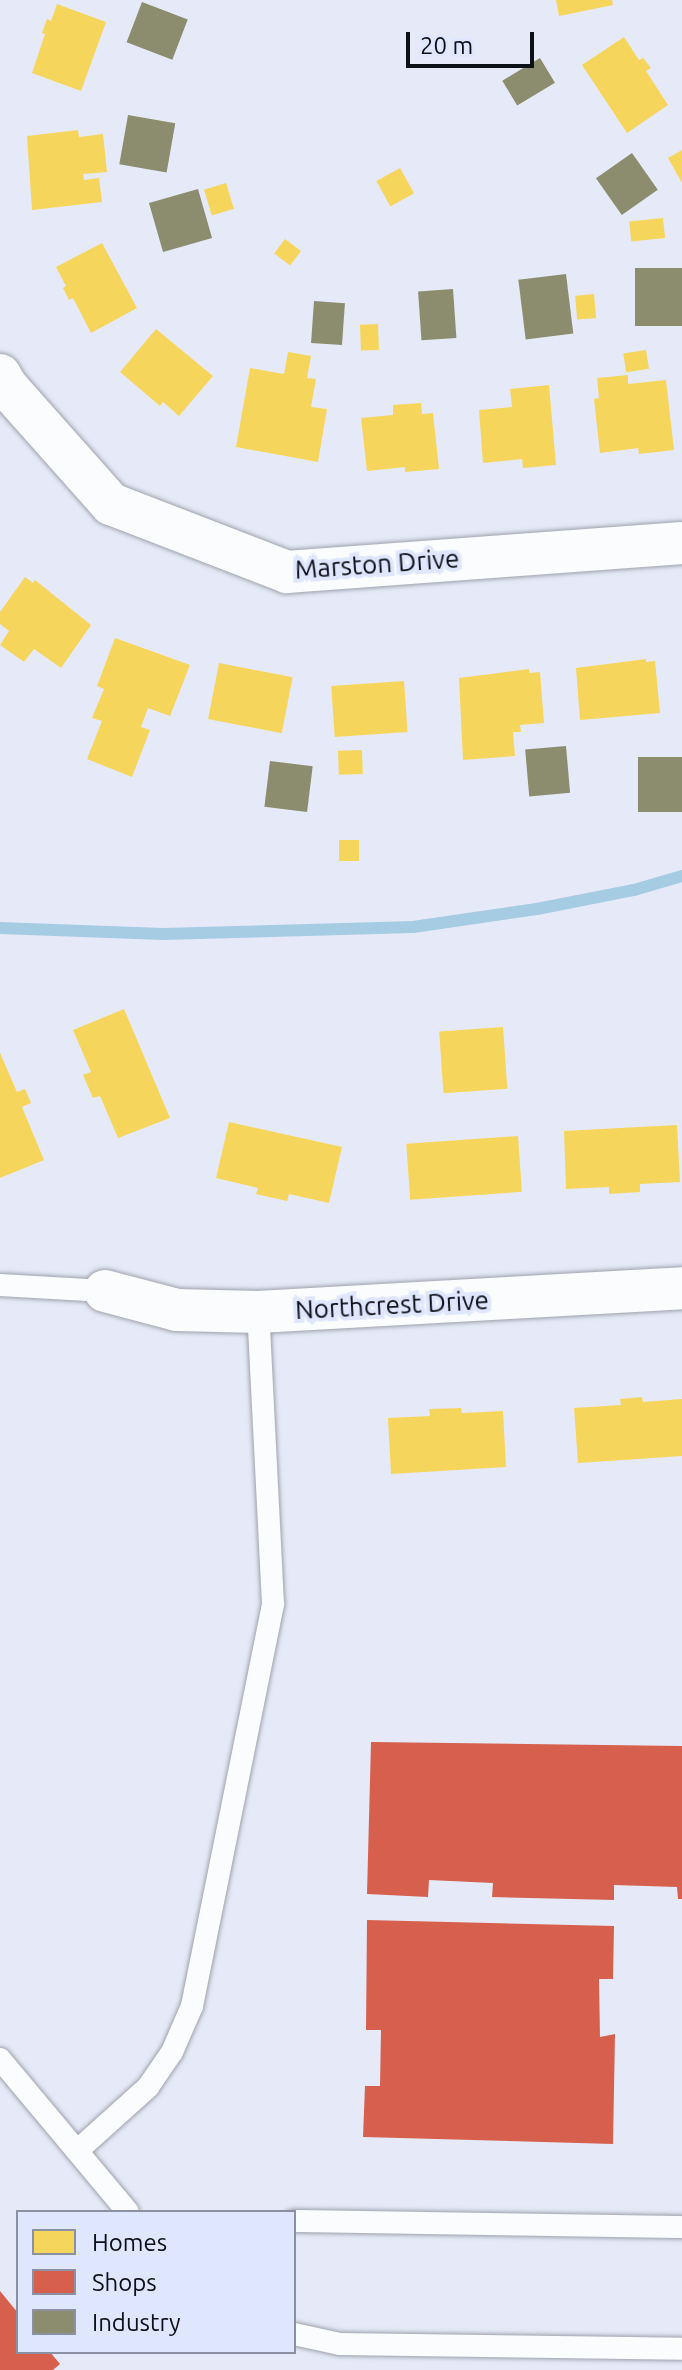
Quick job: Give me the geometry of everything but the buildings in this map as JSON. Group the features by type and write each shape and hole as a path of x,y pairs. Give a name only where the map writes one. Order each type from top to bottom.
{"street":[{"name":"Marston Drive","path":"0,375 7,387 111,504 287,572 682,543"},
{"name":"Northcrest Drive","path":"105,1291 177,1310 258,1312 682,1288"}],"lane":[{"path":"0,1285 105,1291"},
{"path":"77,2151 148,2087 172,2052 192,2006 273,1604 258,1312"},
{"path":"0,2059 126,2210"},
{"path":"296,2221 682,2227"},
{"path":"296,2334 340,2344 682,2349"}],"waterway":[{"path":"0,928 163,934 413,927 537,909 634,890 682,876"}]}
